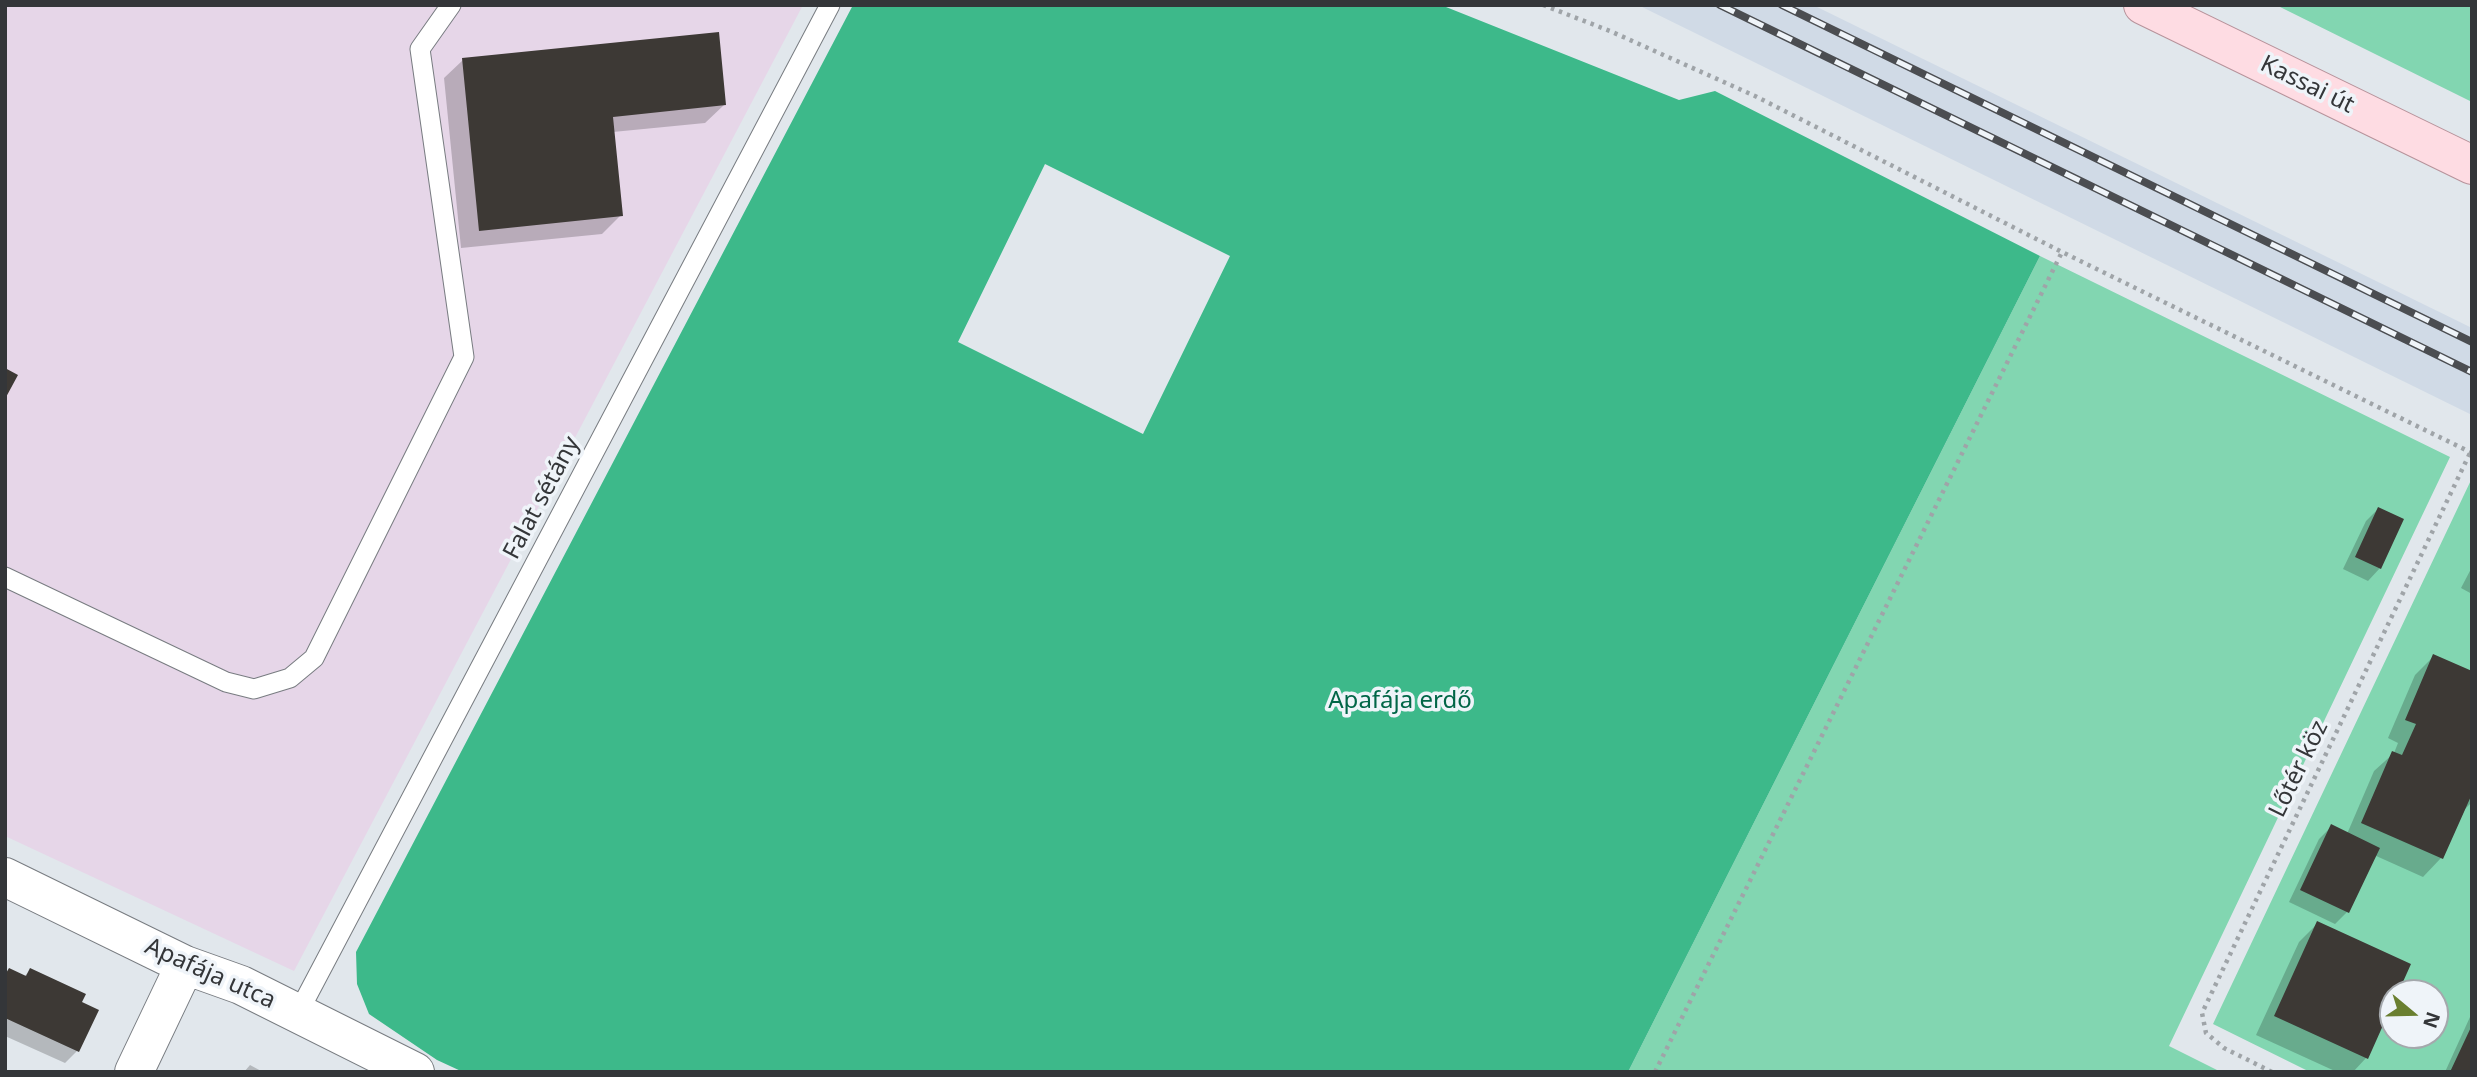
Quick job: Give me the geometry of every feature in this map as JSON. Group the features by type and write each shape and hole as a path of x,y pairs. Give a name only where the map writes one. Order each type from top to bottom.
{"main road":[{"name":"Kassai út","path":"2143,5 2472,165"}],"street":[{"name":"Apafája utca","path":"5,877 185,965 241,985 415,1072"},
{"path":"134,1072 185,965"}],"lane":[{"path":"5,577 226,682 254,689 290,678 314,658 464,357 419,49 451,5"},
{"name":"Falat sétány","path":"298,1013 830,5"}],"path":[{"path":"1543,5 1755,96 2062,252 2471,453"},
{"path":"1655,1072 2062,252"},
{"name":"Lőtér köz","path":"2272,1072 2215,1041 2206,1033 2202,1013 2471,453"}],"shaded area":[{"path":"5,5 803,5 294,971 5,836"},
{"path":"1638,5 1813,5 2472,328 2472,415"}],"green space":[{"name":"Apafája erdő","path":"853,5 1441,5 1679,100 1715,91 2040,256 1628,1072 463,1072 437,1060 369,1014 357,984 356,952","holes":["1045,164 1230,256 1143,434 958,342"]},
{"path":"2276,5 2472,5 2472,102"},
{"path":"2040,256 2450,457 2169,1046 2221,1072 1628,1072"},
{"path":"2472,478 2472,1072 2310,1072 2213,1024"}],"building":[{"path":"719,32 726,105 613,117 623,216 479,231 462,58"},
{"path":"5,368 18,375 5,399"},
{"path":"2378,507 2404,519 2381,569 2355,557"},
{"path":"2433,654 2472,671 2472,794 2443,859 2361,823 2392,751 2402,755 2416,724 2405,720"},
{"path":"2331,824 2380,848 2349,913 2300,890"},
{"path":"2317,921 2411,964 2404,979 2379,979 2379,1034 2368,1059 2274,1016"},
{"path":"9,968 26,976 30,968 86,994 82,1002 99,1010 79,1052 5,1018 5,975"},
{"path":"2472,1025 2472,1072 2450,1072"}],"railway":[{"path":"1720,5 2472,372"},
{"path":"1782,5 2472,342"}]}
